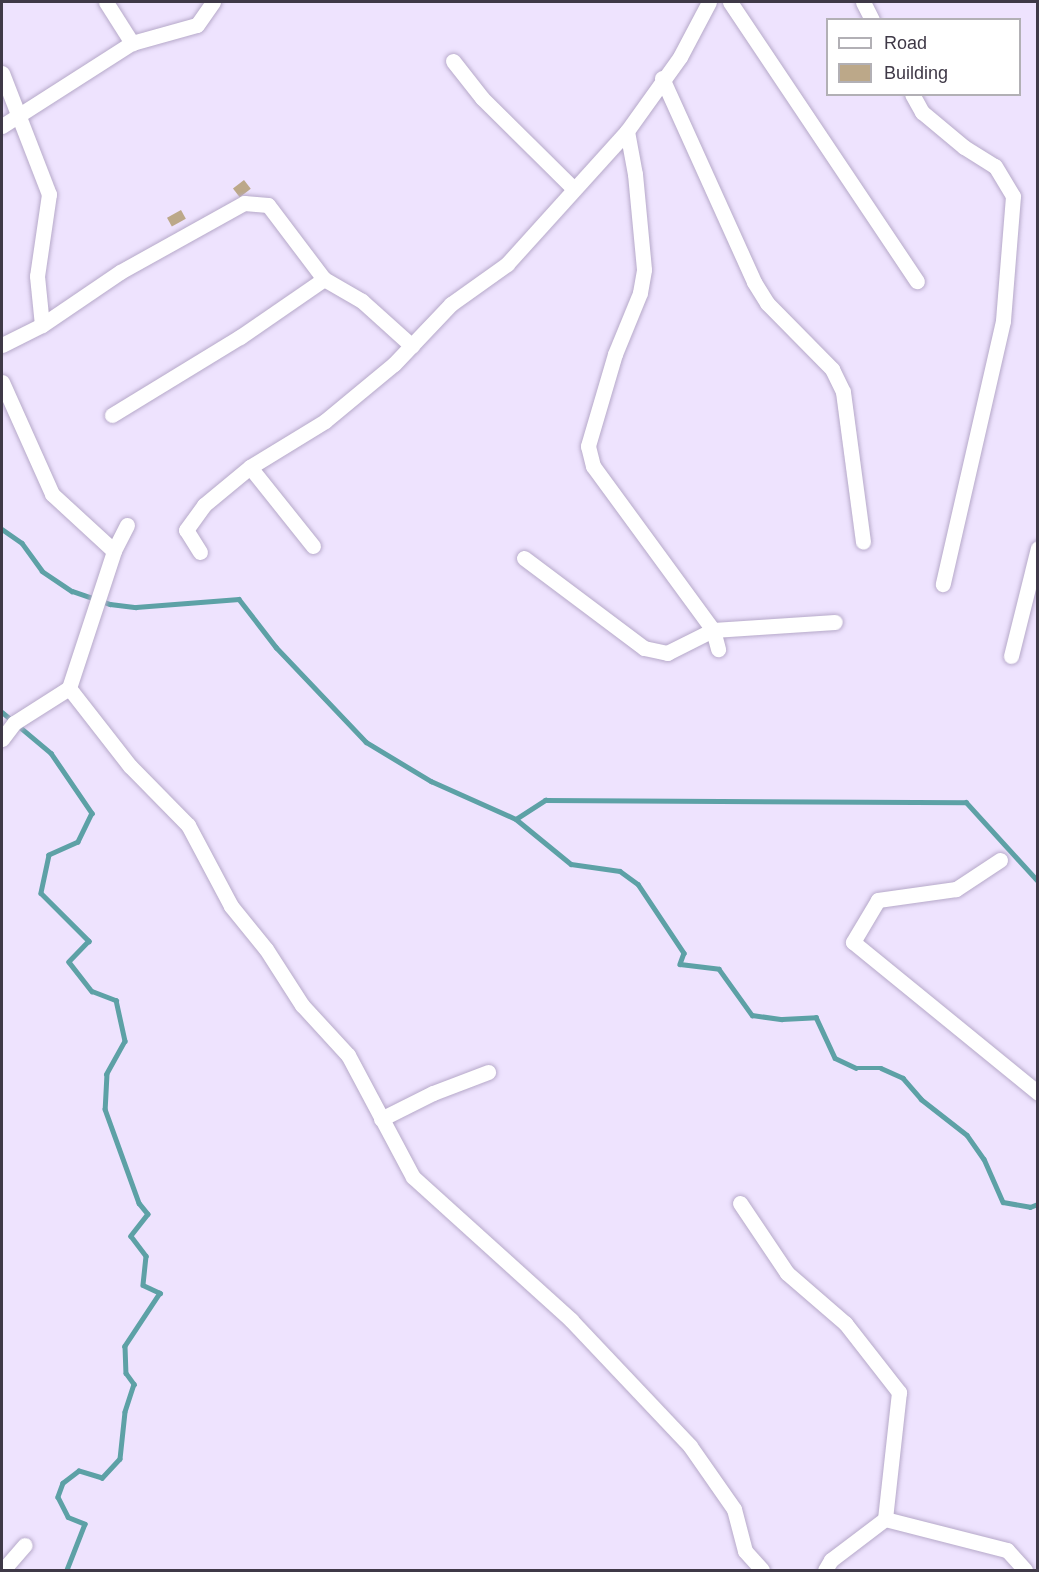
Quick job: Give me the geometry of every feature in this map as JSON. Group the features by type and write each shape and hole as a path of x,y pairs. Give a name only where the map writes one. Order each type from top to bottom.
{"street":[{"path":"106,2 132,43"},
{"path":"2,126 132,43 197,25 213,2"},
{"path":"200,552 186,530 204,505 250,468 325,421 412,346 451,304 507,264 627,131 662,78 681,57 709,2"},
{"path":"730,2 917,281"},
{"path":"862,2 871,18"},
{"path":"453,61 482,98 574,189"},
{"path":"2,73 49,194 37,276 42,325"},
{"path":"662,78 754,282 767,303 832,369 843,392 863,542"},
{"path":"913,96 922,112 964,147 995,166 1013,196 1003,321 943,584"},
{"path":"627,131 635,174 644,270 640,293 615,354 588,446 593,466 713,630 718,649"},
{"path":"2,345 42,325 120,272 244,203 268,205 324,279 362,301 412,346"},
{"path":"112,415 240,337 324,279"},
{"path":"2,382 52,494 114,551"},
{"path":"250,468 313,546"},
{"path":"2,739 14,723 69,688 114,551 127,525"},
{"path":"1011,656 1038,548"},
{"path":"524,558 644,648 667,653 713,630 835,622"},
{"path":"69,688 130,766 188,825 231,906 266,949 302,1005 348,1055 413,1178 571,1320 690,1446 734,1509 745,1551 762,1570"},
{"path":"1000,860 956,889 878,900 854,942 1038,1093"},
{"path":"381,1119 433,1093 488,1072"},
{"path":"740,1203 787,1273 844,1323 899,1392 885,1519 831,1560 825,1570"},
{"path":"885,1519 1007,1550 1025,1570"},
{"path":"3,1570 25,1545"}],"building":[{"path":"244,180 251,189 240,197 233,189"},
{"path":"181,210 186,219 172,227 167,218"}],"waterway":[{"path":"2,529 22,543 42,571 72,591 110,604 136,607 239,599 276,647 366,742 431,781 516,819 571,864 620,871 638,884 684,953 680,964 719,969 752,1015 782,1019 816,1017 835,1058 856,1068 881,1068 903,1078 921,1099 967,1135 984,1159 1003,1202 1030,1207 1038,1204"},
{"path":"2,712 51,753 92,813 78,842 49,855 41,893 89,941 69,962 92,991 116,1000 125,1041 107,1074 105,1109 139,1203 148,1214 131,1236 146,1256 143,1285 160,1293 125,1346 126,1373 134,1384 125,1412 120,1459 102,1478 79,1471 63,1483 58,1497 68,1517 85,1524 67,1570"},
{"path":"516,819 545,800 966,802 1038,881"}]}
